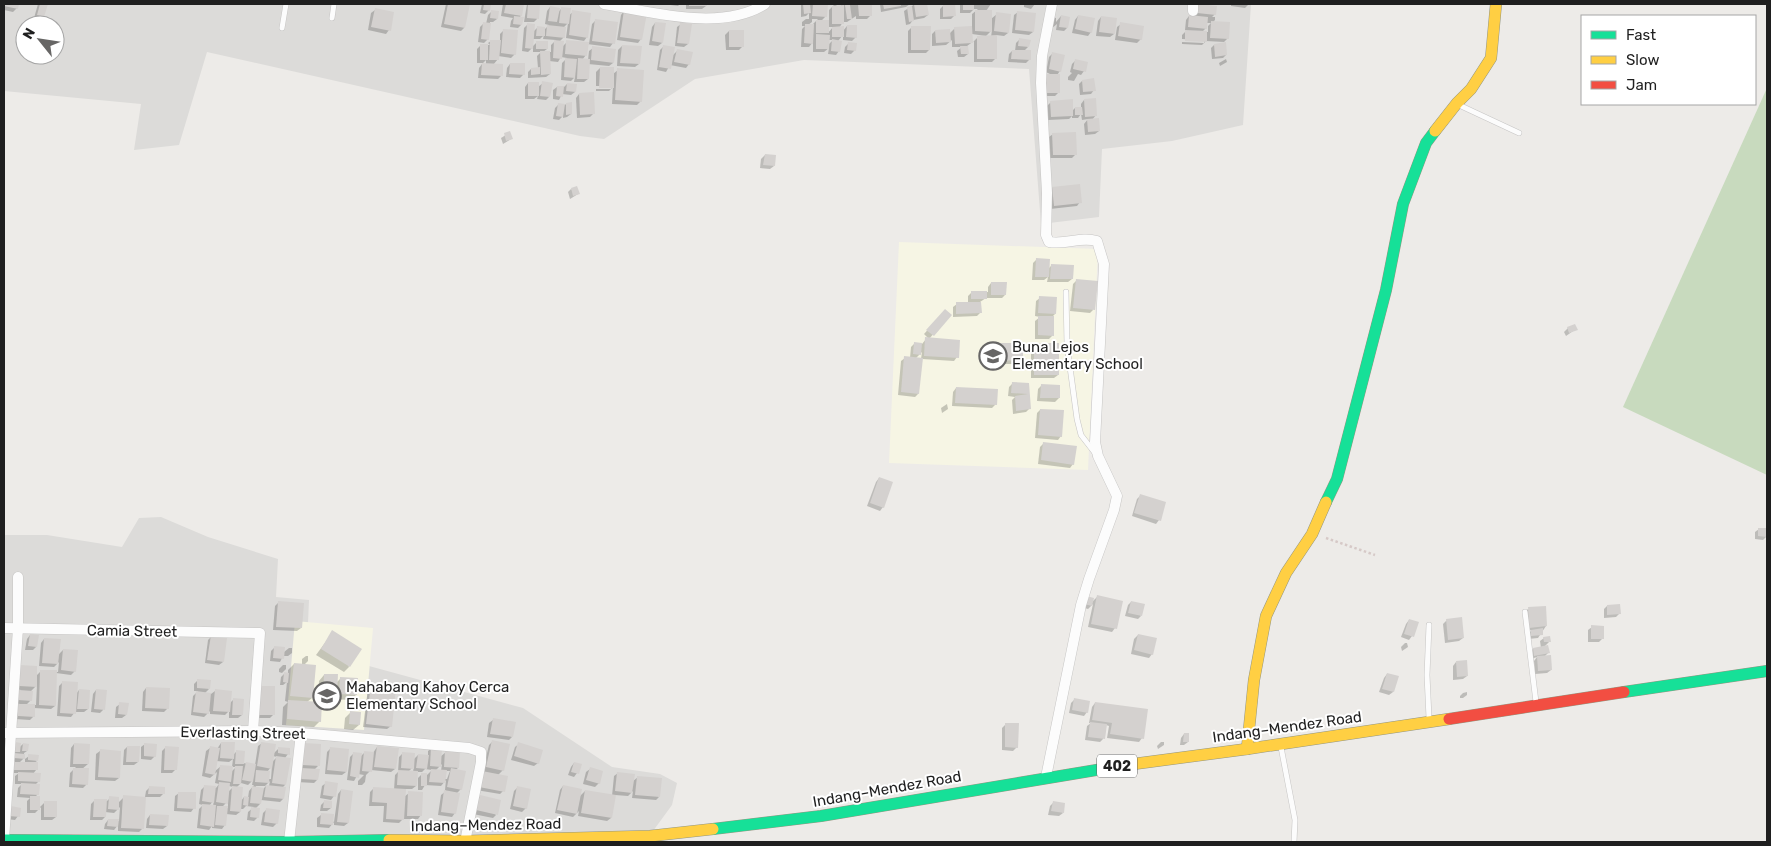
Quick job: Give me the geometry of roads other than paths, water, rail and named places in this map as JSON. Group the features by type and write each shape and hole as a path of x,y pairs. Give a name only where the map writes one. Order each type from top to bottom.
{"main road":[{"path":"1247,749 1254,680 1266,616 1286,573 1312,534 1337,479 1386,290 1403,204 1426,144 1457,103 1471,89 1491,58 1496,4"},
{"name":"Indang–Mendez Road","path":"4,840 289,842 358,840 465,842 640,836 714,829 821,816 1046,777 1247,749 1767,671"}],"street":[{"path":"604,4 712,19 735,17 755,10 765,4"},
{"path":"1046,777 1082,605 1117,496 1098,456 1095,442 1104,264 1101,251 1097,241 1087,238 1060,244 1049,242 1046,235 1047,192 1041,83 1042,56 1052,4"},
{"path":"4,840 7,734 18,628 18,578"},
{"name":"Camia Street","path":"4,628 260,633 253,731"},
{"name":"Everlasting Street","path":"7,734 253,731 301,733 469,748 481,752 481,762 465,842"},
{"path":"289,842 301,733"}],"lane":[{"path":"282,28 286,4"},
{"path":"332,18 334,4"},
{"path":"1457,103 1519,133"},
{"path":"1066,292 1067,345 1077,419 1081,435 1098,456"},
{"path":"1525,612 1536,705"},
{"path":"1429,625 1427,675 1429,721"},
{"path":"1280,744 1295,820 1294,842"}],"place":[{"name":"Buna Lejos Elementary School","path":"993,356"},
{"name":"Mahabang Kahoy Cerca Elementary School","path":"327,696"}]}
